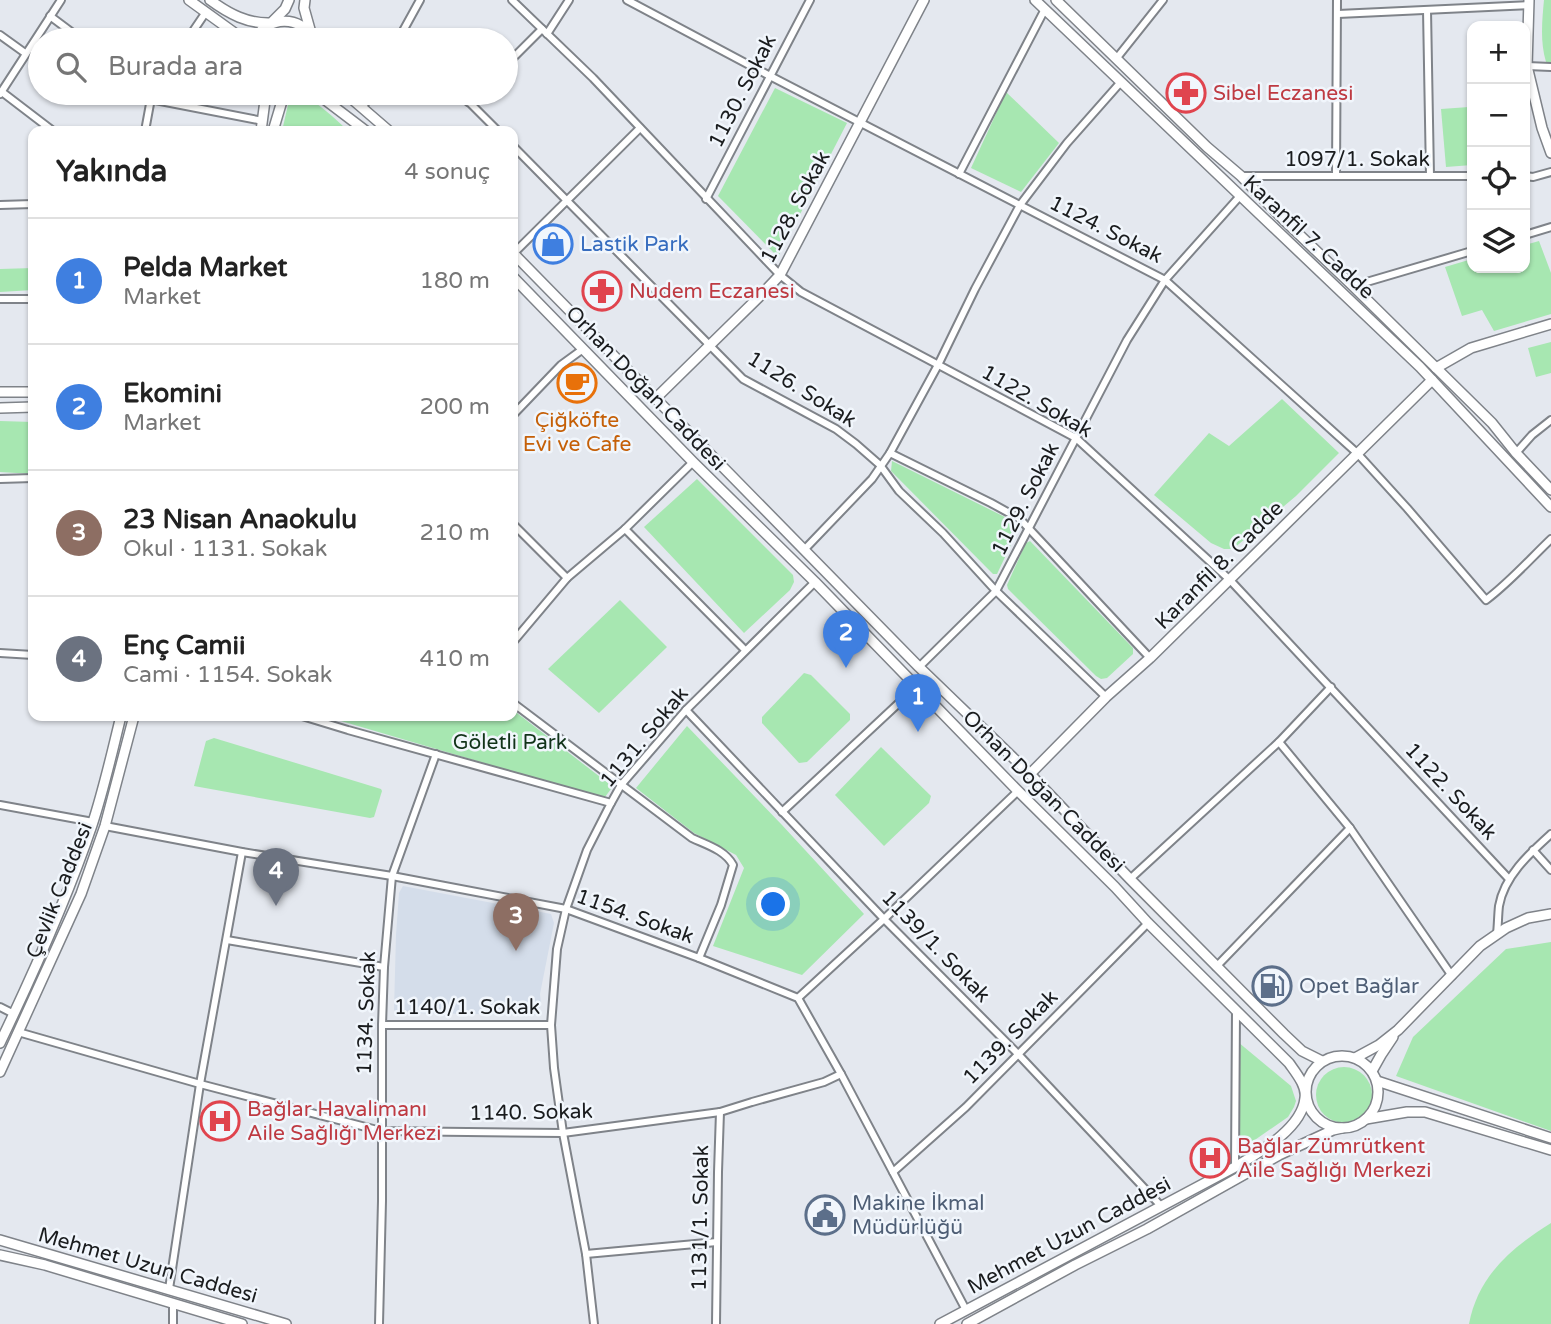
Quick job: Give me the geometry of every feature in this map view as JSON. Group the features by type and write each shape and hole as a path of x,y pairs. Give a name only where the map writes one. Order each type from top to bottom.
{"main road":[{"path":"189,0 228,28"},
{"path":"210,0 244,20 256,23 294,22 304,28"},
{"path":"264,28 285,9 289,0"},
{"path":"305,0 304,8 310,28"},
{"name":"1128. Sokak","path":"655,399 780,275 924,0"},
{"name":"Karanfil 7. Cadde","path":"1035,0 1432,380 1551,507"},
{"name":"Karanfil 7. Cadde","path":"1056,0 1207,147 1241,176 1492,423 1551,490"},
{"path":"1528,21 1529,2"},
{"path":"1530,75 1547,127 1551,153"},
{"path":"262,126 265,105"},
{"path":"274,126 281,105"},
{"path":"332,105 359,126"},
{"path":"360,105 384,126"},
{"path":"518,259 919,667 1030,774 1216,967 1302,1051 1322,1061"},
{"name":"Orhan Doğan Caddesi","path":"518,282 692,462 1289,1063 1299,1076 1306,1097"},
{"path":"1436,368 1471,348 1551,324"},
{"name":"Karanfil 8. Cadde","path":"1030,774 1432,380"},
{"path":"0,392 28,391"},
{"path":"0,408 28,407"},
{"name":"Çevlik Caddesi","path":"0,1043 2,1031 14,1014 75,872 93,822 120,721"},
{"name":"Çevlik Caddesi","path":"0,1072 80,894 105,826 133,721"},
{"path":"1355,1058 1379,1045 1398,1030 1480,946 1528,918 1551,914"},
{"path":"1372,1071 1398,1030"},
{"path":"967,1324 979,1321 1075,1265 1147,1229 1279,1155 1333,1130 1351,1127 1366,1119 1377,1102 1377,1082 1364,1063 1343,1055 1322,1061 1314,1068 1306,1087 1306,1097 1314,1116 1332,1127 1342,1128"},
{"path":"1377,1082 1551,1138"},
{"name":"Mehmet Uzun Caddesi","path":"940,1324 1235,1167 1289,1128 1299,1118 1306,1097"},
{"path":"1366,1119 1407,1112 1425,1112 1551,1150"},
{"name":"Mehmet Uzun Caddesi","path":"0,1240 286,1324"},
{"path":"0,1255 45,1265 242,1324"}],"street":[{"path":"42,28 61,0"},
{"path":"405,28 420,0"},
{"name":"1122. Sokak","path":"512,0 593,78 780,275 801,292 1076,438 1230,580 1509,879"},
{"path":"518,54 544,31 569,0"},
{"name":"1124. Sokak","path":"627,0 1165,280 1357,453 1486,600 1504,587 1551,540"},
{"name":"1130. Sokak","path":"706,199 810,0"},
{"path":"1116,59 1163,0"},
{"path":"1336,176 1337,0"},
{"path":"1338,14 1529,2"},
{"path":"959,174 1045,9"},
{"path":"1427,10 1430,176"},
{"path":"195,28 206,12"},
{"path":"50,16 66,28"},
{"path":"0,35 25,53"},
{"path":"28,49 1,93 45,126"},
{"path":"1530,66 1551,67"},
{"path":"804,550 872,479 890,453 1020,205 1067,144 1120,83"},
{"path":"146,126 149,105"},
{"path":"189,105 262,126"},
{"path":"471,105 493,126"},
{"path":"518,249 640,128"},
{"name":"1126. Sokak","path":"518,151 743,379 836,429 880,465 899,491 943,533 996,591 1106,697"},
{"path":"1530,177 1551,172"},
{"name":"1097/1. Sokak","path":"1241,176 1467,176"},
{"name":"1129. Sokak","path":"919,667 996,591 1126,340 1165,280 1240,196"},
{"path":"0,205 28,204"},
{"path":"1530,233 1551,227"},
{"path":"1353,286 1467,252"},
{"path":"0,299 28,299"},
{"path":"518,410 561,365 583,349"},
{"path":"1516,453 1532,435 1551,420"},
{"path":"890,453 1020,519 1150,658"},
{"path":"518,636 567,578 625,529 692,462"},
{"path":"0,479 28,478"},
{"path":"518,529 567,578"},
{"path":"625,529 746,650"},
{"name":"1131. Sokak","path":"594,1324 586,1254 562,1133 554,1068 551,1025 557,949 565,909 587,850 621,785 686,710 814,582"},
{"path":"0,653 28,655"},
{"path":"782,812 916,687"},
{"path":"1130,879 1279,742 1331,687"},
{"path":"518,707 692,838 724,853 732,862 721,905 699,958"},
{"name":"1139/1. Sokak","path":"686,710 1161,1206"},
{"path":"320,721 611,803"},
{"path":"1279,742 1350,828 1452,976"},
{"name":"1134. Sokak","path":"379,1324 382,1025 391,876 436,754"},
{"path":"966,1310 798,998 1018,791"},
{"path":"0,805 93,822"},
{"name":"1154. Sokak","path":"105,826 565,909 798,998"},
{"path":"1216,967 1350,828"},
{"path":"1497,934 1499,904 1509,879 1533,850 1551,834"},
{"path":"1533,850 1551,870"},
{"path":"169,1289 200,1084 242,852"},
{"name":"1139. Sokak","path":"893,1172 966,1107 1148,923"},
{"path":"227,940 384,967"},
{"path":"0,1007 14,1014"},
{"path":"1235,1167 1236,1011"},
{"name":"1140/1. Sokak","path":"382,1025 551,1025"},
{"name":"1140. Sokak","path":"18,1032 200,1084 381,1131 562,1133 720,1112 824,1082 841,1074"},
{"name":"1131/1. Sokak","path":"716,1324 720,1112"},
{"path":"586,1254 717,1242"},
{"path":"173,1305 173,1324"}],"shaded area":[{"path":"403,886 551,914 554,923 540,994 541,1005 537,1015 398,1013 394,1010 399,893"}],"green space":[{"path":"1544,0 1551,0 1551,62 1546,62 1543,47"},
{"path":"775,88 847,123 778,257 718,196"},
{"path":"1006,92 1059,143 1021,192 971,168"},
{"path":"288,105 318,105 343,126 283,126"},
{"path":"1467,107 1467,165 1446,167 1441,109"},
{"path":"1539,241 1551,273 1551,314 1494,331 1482,310 1462,316 1445,267 1467,260 1467,273 1530,273 1530,244"},
{"path":"28,268 28,290 0,292 0,269"},
{"path":"1551,342 1551,373 1536,377 1528,348"},
{"path":"1282,399 1339,453 1296,496 1233,549 1224,549 1211,543 1154,495 1209,433 1229,446"},
{"path":"0,421 28,422 28,474 0,472"},
{"path":"892,461 1019,524 997,574 993,574 891,471"},
{"path":"697,479 793,575 794,582 790,590 744,633 644,527"},
{"path":"1030,541 1133,648 1133,654 1107,678 1096,676 1008,589 1007,585 1024,547"},
{"path":"620,600 667,647 599,713 548,669"},
{"path":"804,673 811,675 850,714 850,720 807,762 799,763 762,723 762,717"},
{"name":"Göletli Park","path":"518,714 608,783 611,789 605,797 341,721 518,721"},
{"path":"687,726 864,914 802,975 713,946 744,868 736,855 694,833 636,788"},
{"path":"214,738 381,789 374,817 194,786 206,741"},
{"path":"881,747 931,796 929,803 884,846 835,795"},
{"path":"1551,942 1551,1131 1396,1076 1413,1037 1506,949"},
{"path":"1238,1042 1291,1086 1296,1101 1288,1117 1239,1151"},
{"path":"1344,1067 1355,1069 1364,1075 1370,1084 1370,1106 1364,1115 1355,1121 1344,1123 1333,1121 1324,1115 1318,1106 1316,1095 1318,1084 1324,1075 1333,1069"},
{"path":"1551,1223 1551,1324 1469,1324 1480,1291 1498,1265"}],"place":[{"name":"Sibel Eczanesi","path":"1186,93"},
{"name":"Lastik Park","path":"553,244"},
{"name":"Nudem Eczanesi","path":"602,291"},
{"name":"Çiğköfte Evi ve Cafe","path":"577,383"},
{"name":"Ekomini","path":"846,668"},
{"name":"Pelda Market","path":"918,732"},
{"name":"Enç Camii","path":"276,906"},
{"name":"23 Nisan Anaokulu","path":"516,951"},
{"name":"Opet Bağlar","path":"1272,986"},
{"name":"Bağlar Havalimanı Aile Sağlığı Merkezi","path":"220,1121"},
{"name":"Bağlar Zümrütkent Aile Sağlığı Merkezi","path":"1210,1158"},
{"name":"Makine İkmal Müdürlüğü","path":"825,1215"}]}
